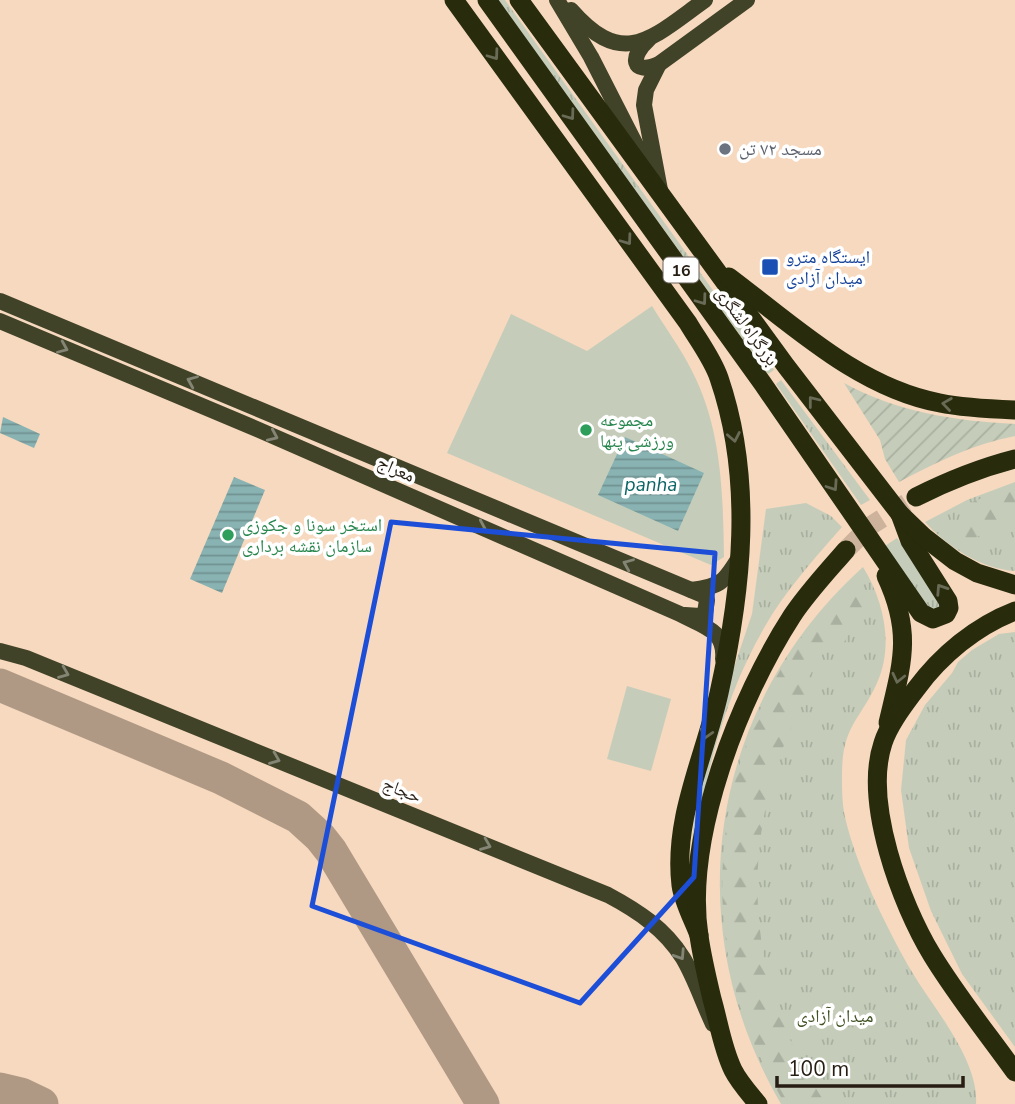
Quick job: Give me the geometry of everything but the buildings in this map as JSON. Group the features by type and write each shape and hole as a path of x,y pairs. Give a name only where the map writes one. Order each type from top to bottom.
{"highway":[{"path":"454,0 688,323 718,377 735,442 739,472 741,553 719,694 694,776 683,824 681,886 699,935 723,1046 745,1104"},
{"name":"بزرگراه لشگری","path":"487,0 763,384 871,543"},
{"name":"بزرگراه لشگری","path":"519,0 711,264 900,513"},
{"path":"711,264 832,355 880,383 939,403 1015,410"},
{"path":"916,497 957,477 1015,459"},
{"path":"871,543 908,591 921,613 933,619 946,614 948,601 910,541 900,513"},
{"name":"16","path":"900,513 924,537 955,561 977,573 1015,585"},
{"name":"16","path":"871,543 896,597 904,634 904,653 883,740"},
{"path":"699,935 699,860 710,805 750,692 793,614 846,550"},
{"path":"1015,611 993,621 939,661 911,696 883,740 878,761 877,789 889,854 914,919 932,954 1015,1072"},
{"path":"734,1072 758,1104"}],"main road":[{"path":"557,0 591,57 660,192"},
{"path":"562,0 583,24 600,37 618,44 648,40"},
{"path":"705,0 638,49 636,60 640,67 659,64 747,0"},
{"path":"659,64 646,90 644,105 660,192"},
{"name":"معراج","path":"0,300 691,590"},
{"name":"معراج","path":"0,321 259,430 680,614 716,633 722,641 724,648 719,694"},
{"path":"691,590 720,583 741,553"},
{"path":"680,614 693,617 705,613 707,600 691,590"},
{"name":"حجاج","path":"0,651 26,658 621,902 661,930 684,959 723,1046"}],"highlighted area":[{"path":"391,522 715,553 694,877 580,1003 312,906"}],"green space":[{"path":"498,0 505,0 712,289 774,370 768,374"},
{"name":"مجموعه ورزشی پنها","path":"652,306 692,371 710,416 719,462 724,557 711,565 447,453 511,314 587,351"},
{"path":"781,380 870,500 861,505 776,384"},
{"path":"844,383 906,408 949,417 1015,424 1015,436 970,449 899,482 885,459 880,440"},
{"path":"1015,482 1015,571 990,566 966,555 944,540 925,522 967,500"},
{"path":"1015,485 1015,522 969,540 955,529 970,520 962,506"},
{"path":"806,503 831,516 842,527 781,601 748,658 714,752 688,882 700,788 724,697 752,614 766,509"},
{"path":"897,538 939,597 939,608 929,612 885,546"},
{"name":"میدان آزادی","path":"863,567 881,609 886,639 885,654 877,683 845,745 842,775 845,817 864,876 883,917 912,972 963,1053 975,1087 976,1104 781,1104 748,1035 728,964 720,892 725,821 741,751 770,685 811,623"},
{"path":"854,579 867,614 853,623 840,651 828,645 804,685 810,689 786,740 769,793 760,846 758,899 763,952 776,1004 797,1055 826,1104 785,1104 765,1067 739,1002 727,946 722,888 726,831 737,774 755,720 781,669 814,621"},
{"path":"1015,632 1015,1047 962,974 931,911 909,848 901,790 906,740 925,705 958,662 972,650 999,634"},
{"path":"627,686 671,699 651,771 607,759"}],"water":[{"path":"3,417 40,434 34,448 0,433"},
{"name":"panha","path":"625,437 704,473 678,531 598,495"},
{"name":"استخر سونا و جکوزی سازمان نقشه برداری","path":"234,477 265,490 222,593 190,579"}],"taxiway":[{"path":"0,685 221,778 298,817 331,851 483,1104"},
{"path":"0,1089 21,1094 42,1104"}],"tunnel":[{"path":"846,550 870,526 916,497"}],"place":[{"name":"مسجد ۷۲ تن","path":"725,149"},
{"name":"ایستگاه مترو میدان آزادی","path":"770,267"},
{"name":"مجموعه ورزشی پنها","path":"586,430"},
{"name":"استخر سونا و جکوزی سازمان نقشه برداری","path":"228,535"}]}
